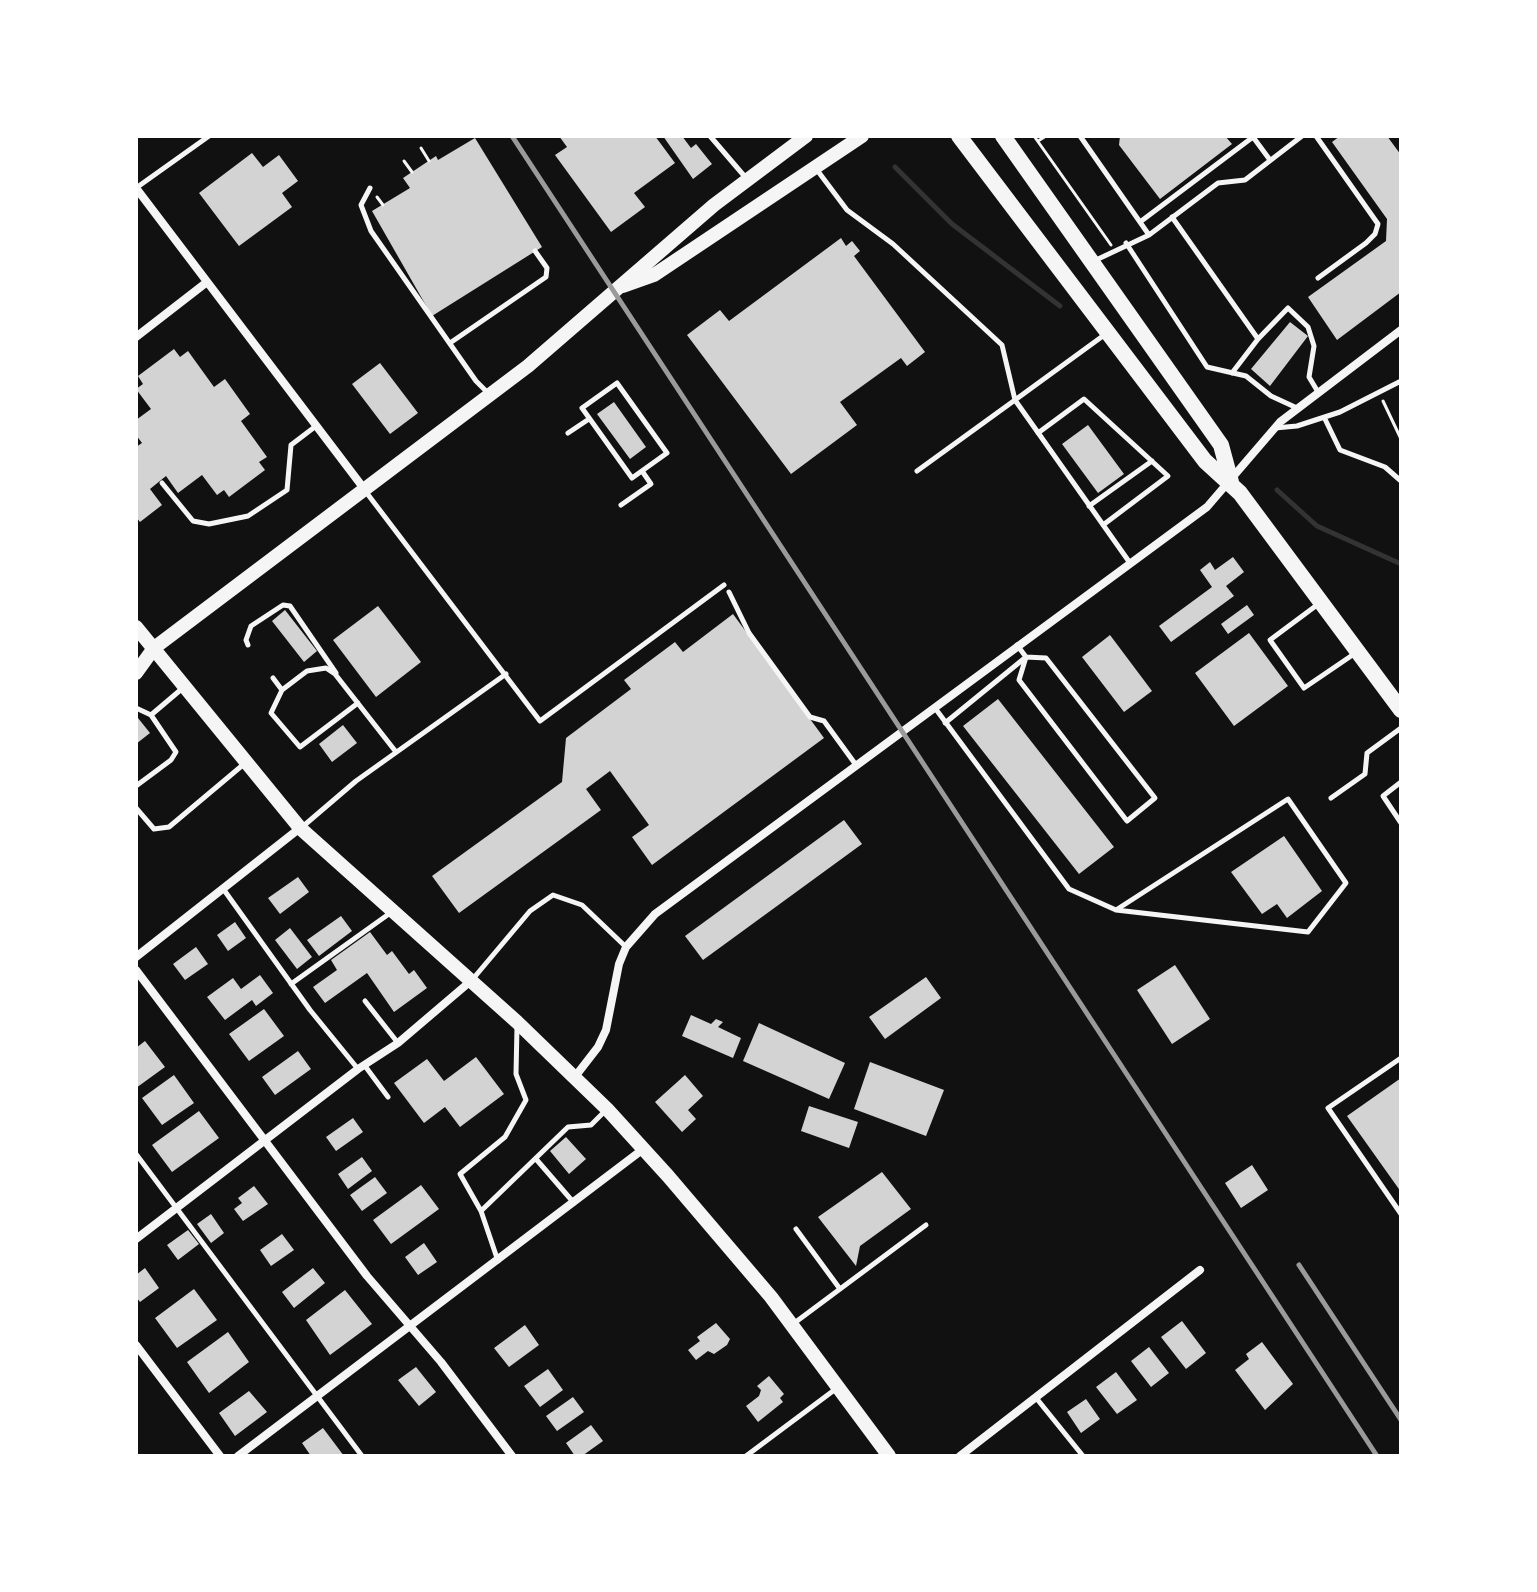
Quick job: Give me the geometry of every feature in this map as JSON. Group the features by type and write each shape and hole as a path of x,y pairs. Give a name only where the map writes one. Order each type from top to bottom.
{"main road":[{"path":"623,286 654,275 814,165 862,136"},
{"path":"943,136 960,137 1205,461 1231,482 1401,710"},
{"path":"1003,136 1221,445 1231,482"},
{"path":"1015,136 1018,157"},
{"path":"136,673 154,648 491,396 623,286 639,267 799,138"},
{"path":"136,627 244,764 300,828 472,980 607,1109 738,1255 889,1456"},
{"path":"136,653 154,648"}],"street":[{"path":"136,188 366,491"},
{"path":"136,337 207,282"},
{"path":"573,1078 598,1047 606,1030 619,964 626,947 655,914 1017,644 1207,507 1274,428 1401,330"},
{"path":"136,957 300,828"},
{"path":"136,970 410,1329 441,1362 512,1456"},
{"path":"136,1239 361,1067 398,1043 472,980"},
{"path":"238,1456 319,1398 642,1150"},
{"path":"960,1456 1200,1270"},
{"path":"136,1345 220,1456"}],"lane":[{"path":"136,188 209,136"},
{"path":"710,136 746,178"},
{"path":"1080,136 1149,235"},
{"path":"1140,222 1252,136 1270,160"},
{"path":"1092,262 1126,243 1149,235 1218,183 1245,180 1302,136"},
{"path":"1316,136 1378,224 1375,234 1366,243 1318,278"},
{"path":"814,165 847,210 893,244 1002,345 1015,400 1130,563"},
{"path":"370,188 361,205 371,231 476,381 491,396"},
{"path":"1172,217 1258,339"},
{"path":"1126,243 1207,367 1246,376 1271,396 1297,408"},
{"path":"450,343 546,277 547,268 535,251"},
{"path":"1232,373 1258,339 1288,308 1308,327 1314,346 1309,377 1318,392"},
{"path":"917,471 1107,332"},
{"path":"1274,428 1324,417 1379,394 1401,381"},
{"path":"617,383 667,453 632,478 589,419 582,408 617,383"},
{"path":"1038,433 1084,399 1168,476 1103,525"},
{"path":"1324,417 1340,450 1385,467 1401,481"},
{"path":"568,433 589,419"},
{"path":"162,483 193,521 209,524 248,516 287,490 291,445 316,426"},
{"path":"1089,506 1152,461"},
{"path":"621,505 651,484 642,471"},
{"path":"366,491 540,721 724,585"},
{"path":"729,592 749,633 810,717 824,721 856,765"},
{"path":"1321,602 1270,640 1304,688 1358,651"},
{"path":"247,642 251,626 283,605 290,606 335,674 396,752"},
{"path":"1017,644 1026,657"},
{"path":"945,723 1026,657 1046,658 1155,798 1127,821 1019,680 1026,657"},
{"path":"335,674 326,668 314,668 282,690 271,713 296,747 305,745 358,703"},
{"path":"300,828 396,752 506,674"},
{"path":"273,678 282,690"},
{"path":"151,715 185,687"},
{"path":"136,708 151,715 176,752 171,760 136,786"},
{"path":"934,708 1069,889 1116,910 1308,932 1346,883 1288,799 1116,910"},
{"path":"1331,798 1365,774 1367,753 1401,728"},
{"path":"136,808 154,829 169,827 244,764"},
{"path":"1401,782 1383,796 1401,823"},
{"path":"224,890 291,984 388,1097"},
{"path":"472,980 530,911 553,895 582,905 626,947"},
{"path":"291,984 394,911"},
{"path":"365,1001 398,1043"},
{"path":"498,1261 481,1211 460,1174 505,1137 526,1100 516,1074 517,1022"},
{"path":"1401,1058 1328,1108 1401,1214"},
{"path":"481,1211 568,1127 591,1125 607,1109"},
{"path":"136,1154 362,1456"},
{"path":"536,1159 574,1203"},
{"path":"792,1325 926,1225"},
{"path":"796,1229 840,1289"},
{"path":"746,1456 838,1387"},
{"path":"1037,1399 1083,1456"}],"path":[{"path":"1034,136 1105,237"},
{"path":"1038,141 1046,136"},
{"path":"421,148 429,161"},
{"path":"404,161 412,172"},
{"path":"1379,394 1401,439"}],"building":[{"path":"559,136 655,136 675,163 634,193 645,207 611,232 555,155 567,147"},
{"path":"663,136 682,136 691,148 696,144 712,164 693,179"},
{"path":"1120,136 1225,136 1232,144 1160,199 1119,145"},
{"path":"1340,136 1387,136 1401,155 1401,292 1337,340 1308,297 1386,241 1387,219 1332,142"},
{"path":"475,138 542,247 432,316 372,211 410,188 403,178 436,156 438,160"},
{"path":"252,153 263,167 279,155 298,181 282,193 292,207 239,246 199,193"},
{"path":"841,238 846,246 852,241 860,251 854,256 925,352 907,366 901,358 840,402 857,425 791,474 687,335 720,310 729,321"},
{"path":"1290,322 1308,336 1270,386 1251,369"},
{"path":"174,349 180,357 188,351 214,387 225,379 250,414 241,421 267,457 259,462 265,470 229,497 224,490 217,495 202,475 178,493 166,476 150,489 162,505 140,522 136,517 136,447 142,443 136,435 136,420 151,409 136,389 143,384 138,376"},
{"path":"380,363 418,413 390,434 352,384"},
{"path":"614,402 646,447 630,459 597,414"},
{"path":"1088,425 1124,474 1098,493 1062,444"},
{"path":"1233,557 1244,572 1226,586 1234,596 1171,642 1159,626 1212,587 1200,570 1210,562 1215,570"},
{"path":"1247,605 1254,615 1228,634 1221,624"},
{"path":"378,606 421,662 376,697 333,640"},
{"path":"285,610 317,651 304,662 272,621"},
{"path":"733,614 824,738 652,865 632,837 649,825 610,771 586,789 601,810 459,913 432,876 562,782 566,738 631,689 624,680 675,642 683,652"},
{"path":"1249,633 1288,686 1234,726 1195,673"},
{"path":"1110,635 1152,691 1124,712 1082,657"},
{"path":"998,699 1114,847 1079,874 963,726"},
{"path":"136,719 150,733 136,744"},
{"path":"343,725 357,743 332,762 319,744"},
{"path":"844,820 862,844 703,960 685,936"},
{"path":"1284,836 1322,891 1287,918 1277,904 1262,914 1231,872"},
{"path":"298,877 309,892 280,914 268,898"},
{"path":"341,916 352,931 319,956 307,940"},
{"path":"235,922 246,938 228,951 217,935"},
{"path":"290,928 312,957 297,969 275,940"},
{"path":"370,932 387,955 392,951 409,974 414,970 427,988 394,1012 367,973 325,1003 313,987 337,970 331,960"},
{"path":"196,947 208,964 185,980 173,964"},
{"path":"1175,965 1210,1019 1172,1044 1137,990"},
{"path":"260,975 273,993 256,1006 252,1000 225,1020 207,997 233,978 241,989"},
{"path":"926,977 941,998 885,1039 869,1017"},
{"path":"264,1009 284,1036 249,1061 229,1034"},
{"path":"691,1015 711,1024 716,1019 723,1022 718,1027 741,1038 733,1058 682,1036"},
{"path":"759,1023 845,1063 829,1099 743,1061"},
{"path":"145,1041 165,1067 136,1088 136,1048"},
{"path":"298,1051 311,1069 275,1095 262,1077"},
{"path":"476,1057 504,1094 460,1127 445,1107 424,1123 394,1083 427,1059 444,1081"},
{"path":"870,1062 944,1090 926,1136 854,1109"},
{"path":"174,1075 194,1103 162,1125 142,1098"},
{"path":"685,1075 703,1096 688,1110 696,1119 682,1132 655,1102"},
{"path":"1401,1078 1401,1192 1347,1116"},
{"path":"809,1106 858,1122 849,1148 801,1131"},
{"path":"199,1111 219,1138 172,1172 152,1145"},
{"path":"353,1118 363,1132 336,1151 326,1137"},
{"path":"566,1137 586,1159 569,1174 550,1151"},
{"path":"362,1157 372,1171 348,1189 338,1174"},
{"path":"1252,1165 1268,1190 1241,1208 1225,1183"},
{"path":"882,1172 911,1209 860,1246 856,1266 818,1217"},
{"path":"375,1177 387,1193 362,1211 350,1195"},
{"path":"421,1185 439,1209 391,1244 373,1220"},
{"path":"254,1186 268,1204 243,1221 234,1209 242,1203 238,1198"},
{"path":"211,1214 224,1233 211,1243 197,1224"},
{"path":"188,1230 199,1244 178,1260 167,1245"},
{"path":"282,1234 294,1250 271,1266 260,1250"},
{"path":"424,1243 437,1262 418,1275 405,1257"},
{"path":"145,1268 159,1288 140,1302 136,1297 136,1275"},
{"path":"313,1268 325,1283 294,1308 282,1292"},
{"path":"194,1289 217,1320 177,1348 155,1318"},
{"path":"345,1290 372,1324 330,1355 306,1320"},
{"path":"1182,1321 1206,1353 1186,1369 1161,1337"},
{"path":"716,1323 730,1339 727,1345 714,1354 708,1351 696,1360 688,1350 700,1341 697,1337"},
{"path":"525,1325 539,1345 509,1367 494,1348"},
{"path":"228,1332 249,1362 209,1393 187,1362"},
{"path":"1262,1342 1293,1384 1265,1410 1235,1370 1249,1359 1246,1354"},
{"path":"1149,1347 1169,1373 1151,1387 1131,1361"},
{"path":"416,1367 436,1392 419,1406 398,1380"},
{"path":"548,1369 563,1390 540,1407 524,1386"},
{"path":"1116,1372 1137,1400 1117,1414 1096,1387"},
{"path":"769,1376 784,1394 780,1398 783,1402 758,1422 746,1406 759,1396 761,1390 757,1386"},
{"path":"249,1391 267,1412 235,1436 219,1413"},
{"path":"573,1397 584,1412 557,1431 546,1416"},
{"path":"1086,1399 1100,1419 1081,1433 1067,1412"},
{"path":"591,1425 603,1441 582,1456 575,1456 566,1443"},
{"path":"323,1428 344,1456 311,1456 302,1443"}],"waterway":[{"path":"895,167 952,224 1060,306"},
{"path":"1277,490 1317,526 1401,564"}],"railway":[{"path":"512,136 1377,1456"},
{"path":"1299,1265 1401,1420"}]}
